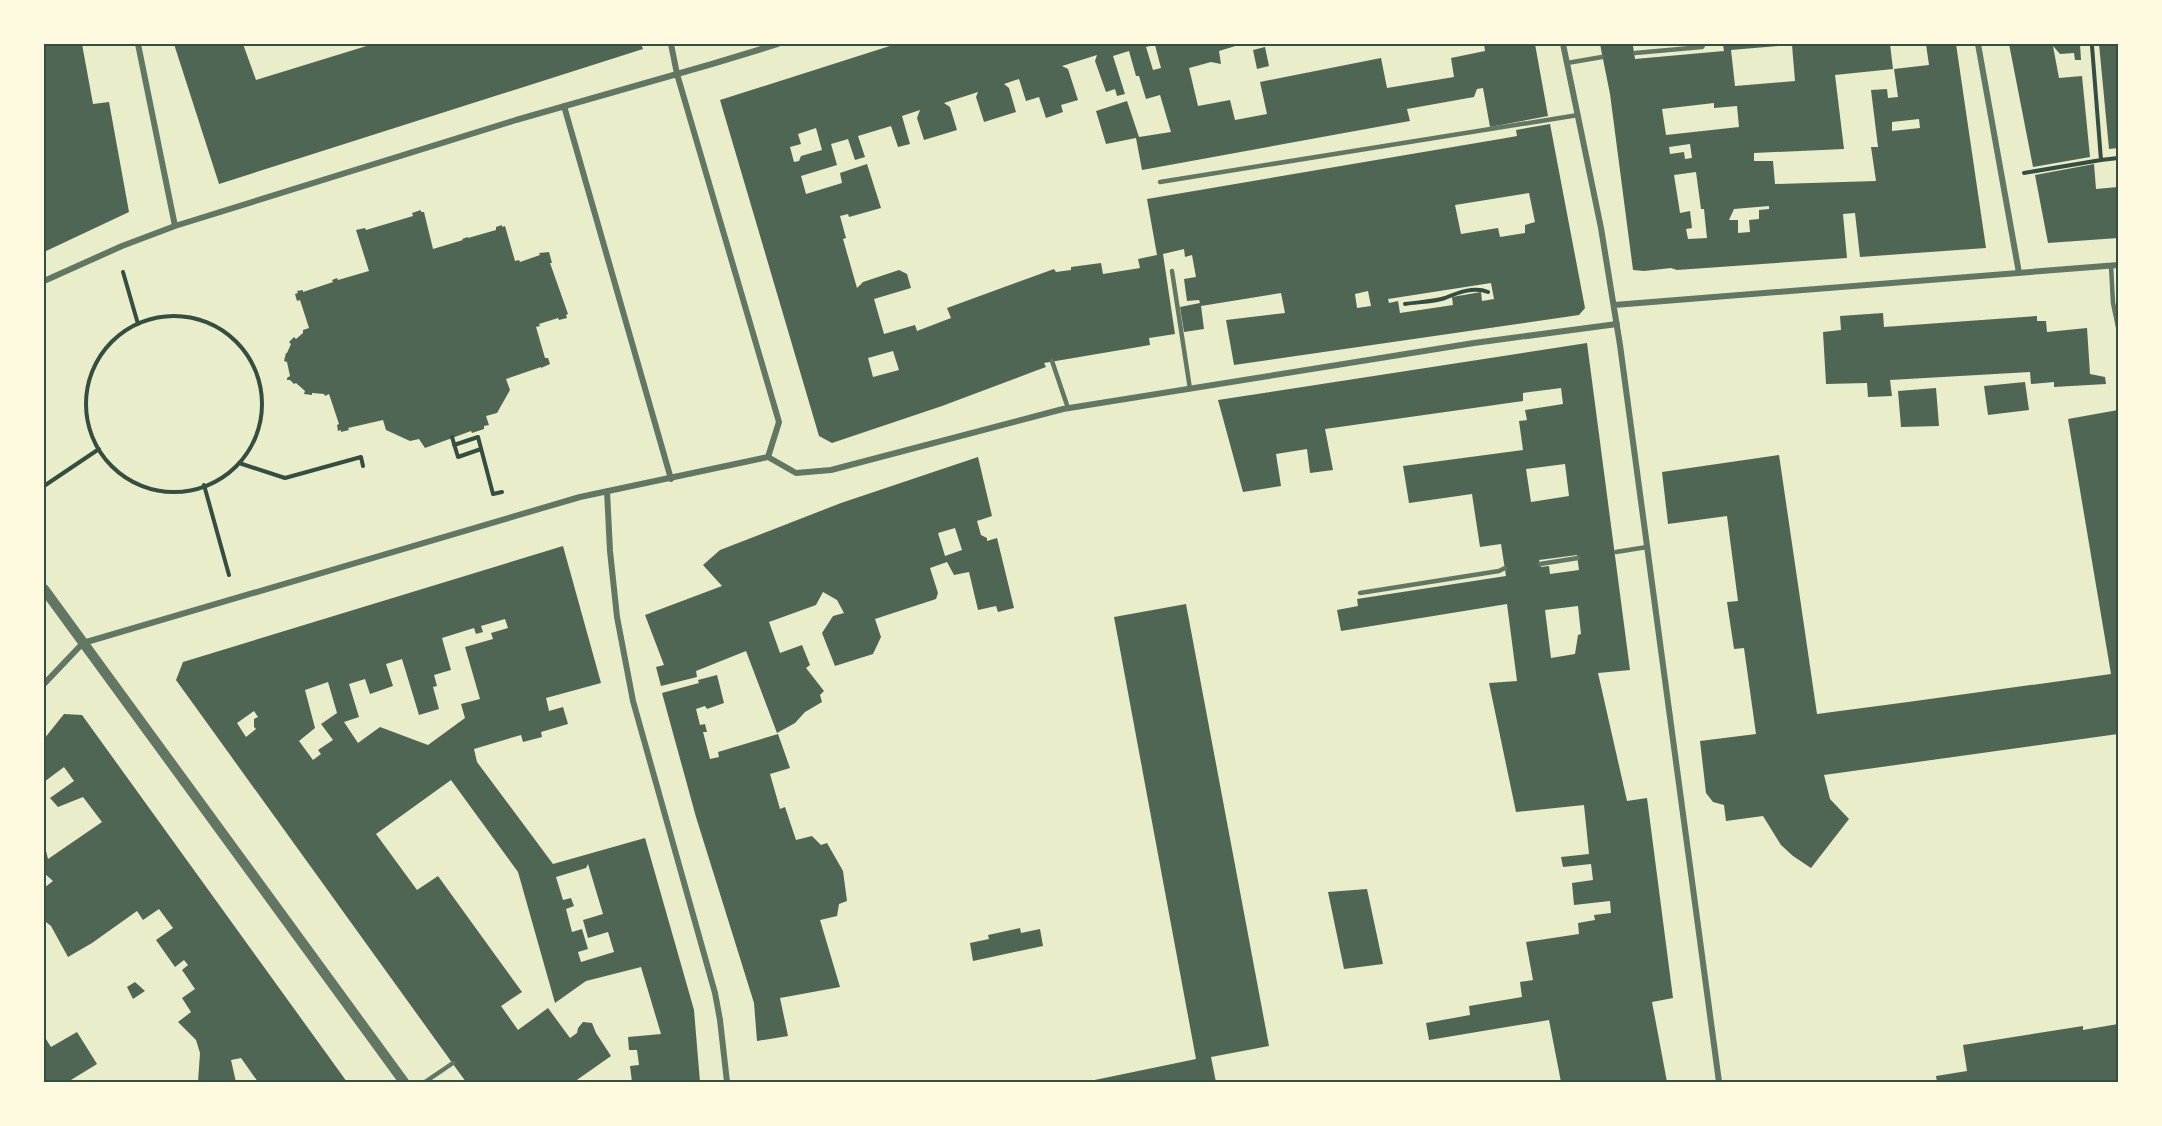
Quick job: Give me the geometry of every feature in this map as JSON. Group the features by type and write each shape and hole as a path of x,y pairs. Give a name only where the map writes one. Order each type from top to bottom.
{"street":[{"path":"138,44 175,226"},
{"path":"671,44 677,75 779,422 768,457"},
{"path":"44,281 116,248 175,226 564,106 778,44"},
{"path":"1563,44 1617,324 1719,1083"},
{"path":"1978,44 2019,273"},
{"path":"564,106 671,479"},
{"path":"1614,305 2115,265"},
{"path":"44,684 83,643 552,505 607,491 768,457 796,473 831,470 1068,408 1474,343 1617,324"},
{"path":"607,491 610,551 622,647 643,742 715,993 727,1083"},
{"path":"44,589 404,1083"}],"lane":[{"path":"1635,53 1702,47 1704,44"},
{"path":"1567,63 1602,57"},
{"path":"1161,182 1578,115"},
{"path":"2115,265 2113,303 2118,327"},
{"path":"1172,271 1190,389"},
{"path":"1052,361 1068,408"},
{"path":"1616,552 1647,547"},
{"path":"1540,564 1578,558"},
{"path":"1360,593 1499,571 1505,568"},
{"path":"425,1083 453,1063"}],"path":[{"path":"2092,46 2101,160"},
{"path":"2003,179 2033,171 2118,158"},
{"path":"116,248 138,324"},
{"path":"1405,304 1481,289 1488,292"},
{"path":"177,315 205,321 230,335 248,357 260,383 261,412 255,439 239,464 216,481 189,490 159,491 131,481 108,462 99,448 92,436 86,407 90,377 103,351 123,331 149,319 177,315"},
{"path":"452,436 458,457 481,449"},
{"path":"454,445 478,437 493,494 503,491"},
{"path":"44,486 99,448"},
{"path":"239,464 285,478 361,456 363,466"},
{"path":"204,485 235,599"}],"building":[{"path":"44,44 82,44 93,104 109,102 129,212 44,252"},
{"path":"174,44 243,44 256,80 373,44 641,44 643,49 219,184"},
{"path":"896,44 1242,44 1219,51 1221,64 1211,62 1189,68 1198,106 1230,100 1235,120 1267,114 1260,82 1381,58 1387,88 1454,77 1451,58 1485,51 1484,44 1535,44 1548,116 1490,127 1483,88 1477,89 1474,97 1407,109 1410,121 1142,170 1136,138 1106,144 1096,111 1127,101 1139,137 1171,132 1160,95 1146,99 1129,51 1113,56 1125,94 1117,96 1115,89 1106,92 1095,61 1097,55 1062,66 1068,69 1078,100 1061,105 1063,112 1046,118 1039,97 1026,101 1019,79 1004,84 1009,88 1016,112 984,122 976,97 978,92 944,103 950,107 957,130 924,140 917,118 920,110 902,116 910,144 898,147 891,126 858,136 865,157 855,160 848,139 831,144 837,165 801,176 806,194 842,183 840,173 867,164 881,208 849,217 848,214 840,216 846,238 843,239 857,288 863,282 899,270 907,274 911,288 874,299 884,334 915,325 917,331 951,318 947,308 1054,269 1056,272 1071,270 1071,267 1101,263 1103,274 1140,268 1138,259 1157,255 1147,199 1517,136 1516,130 1550,124 1585,308 1579,315 1234,365 1226,320 1285,313 1281,293 1201,306 1204,329 1184,332 1180,307 1200,303 1199,300 1187,301 1184,279 1196,277 1192,255 1185,257 1184,249 1163,254 1175,334 1149,338 1150,345 1044,363 1046,367 942,406 832,443 819,436 720,100","holes":["1155,45 1161,68 1153,70 1146,47","816,128 822,150 801,156 799,161 794,162 790,147 801,144 798,134","1529,193 1535,222 1525,225 1525,233 1500,237 1498,228 1461,234 1455,205","1491,283 1494,299 1482,301 1481,292 1452,297 1453,305 1400,313 1398,301 1389,303 1388,299","1368,291 1371,306 1357,308 1355,294","893,351 899,370 873,377 868,358"]},
{"path":"1600,44 1639,44 1640,46 1633,46 1635,59 1724,51 1723,45 1778,44 1778,46 1731,50 1735,86 1795,81 1792,45 1890,44 1893,69 1835,75 1844,149 1754,153 1754,161 1773,161 1775,184 1876,181 1871,147 1878,147 1871,90 1887,89 1888,98 1898,97 1894,69 1929,65 1926,44 1956,44 1986,248 1860,257 1855,213 1843,214 1847,258 1677,270 1671,268 1633,270 1610,94","holes":["1714,103 1714,108 1737,106 1739,127 1666,135 1662,109","1919,119 1920,128 1892,131 1892,122","1690,144 1692,158 1685,159 1684,152 1670,154 1669,147","1696,172 1701,209 1704,209 1707,238 1688,239 1686,229 1692,228 1690,211 1680,213 1674,175","1769,206 1769,209 1759,210 1759,219 1749,220 1750,232 1738,233 1738,220 1729,220 1734,209"]},
{"path":"2009,44 2080,44 2081,60 2075,60 2074,53 2060,54 2053,46 2059,78 2082,76 2090,157 2033,167"},
{"path":"2099,44 2118,44 2118,148 2109,149"},
{"path":"1265,47 1269,66 1257,69 1253,50"},
{"path":"2094,164 2096,189 2118,187 2118,238 2048,243 2035,175"},
{"path":"421,210 424,212 433,249 496,230 496,227 502,225 502,227 505,226 515,261 520,262 540,255 539,253 549,252 552,263 550,263 568,314 567,318 559,320 558,318 536,327 545,358 548,358 550,364 506,379 510,390 497,413 486,416 489,425 484,426 484,429 472,433 471,431 425,448 419,439 410,441 386,430 383,420 338,431 337,425 339,424 329,394 325,396 324,394 304,394 305,391 296,383 287,380 290,376 287,362 284,361 291,344 289,342 303,333 303,330 309,328 300,300 297,301 295,294 298,293 297,291 303,290 303,292 333,282 332,280 337,278 338,280 369,271 356,230 365,228 366,230 413,216 412,213"},
{"path":"1883,313 1884,327 2037,316 2037,321 2046,321 2047,332 2087,328 2090,374 2105,377 2106,384 2054,387 2054,382 2031,384 2030,372 1890,380 1892,396 1868,397 1867,383 1826,384 1823,332 1841,330 1840,316"},
{"path":"1587,343 1630,670 1598,673 1627,801 1647,798 1673,998 1652,1002 1667,1082 1561,1082 1549,1020 1429,1040 1426,1023 1470,1015 1469,1006 1522,997 1520,982 1533,980 1526,942 1579,934 1578,923 1595,920 1594,915 1611,913 1610,901 1574,905 1572,883 1593,880 1591,864 1563,867 1561,857 1589,854 1584,805 1516,812 1489,683 1517,681 1507,604 1341,631 1337,610 1358,606 1357,599 1506,576 1501,544 1480,547 1472,494 1409,503 1403,466 1523,450 1519,421 1527,420 1525,410 1563,404 1561,388 1523,393 1523,401 1325,429 1333,470 1310,473 1307,449 1276,454 1281,486 1243,492 1218,400","holes":["1565,464 1569,496 1531,502 1526,469","1577,555 1579,570 1550,574 1549,566 1541,567 1539,560","1578,606 1581,634 1578,635 1575,654 1551,658 1545,610"]},
{"path":"2025,382 2029,410 1988,415 1984,386"},
{"path":"1936,388 1939,426 1901,427 1898,391"},
{"path":"2118,410 2118,734 1824,775 1830,799 1849,819 1811,868 1781,845 1763,816 1726,821 1724,805 1713,802 1706,793 1700,741 1756,734 1744,648 1734,649 1727,602 1738,601 1727,516 1668,524 1662,472 1779,455 1817,714 1908,702 2111,674 2068,419"},
{"path":"978,457 992,516 977,521 981,535 987,538 987,541 997,538 1014,608 998,612 996,606 978,610 969,572 954,575 947,562 930,568 938,593 936,599 875,619 881,637 873,654 835,666 822,633 833,616 844,613 837,600 823,592 816,605 769,622 780,653 802,645 810,665 806,668 824,691 820,695 822,702 805,712 795,723 777,733 746,651 696,671 697,677 661,686 656,667 664,665 645,615 722,586 703,565 720,550 841,503","holes":["955,528 962,550 945,556 938,533"]},
{"path":"563,546 601,683 546,698 549,711 563,707 568,724 541,732 542,737 523,742 521,735 474,749 477,762 553,864 645,838 694,1010 700,1082 632,1082 630,1066 639,1065 637,1050 629,1050 628,1037 661,1034 641,967 586,981 555,1003 518,872 451,780 376,834 417,890 438,876 522,992 501,1006 518,1030 548,1008 570,1038 577,1033 583,1022 592,1023 611,1056 574,1082 466,1082 176,680 183,662","holes":["505,619 508,628 491,633 493,639 465,647 480,699 461,704 465,718 428,745 380,727 358,743 344,722 359,717 349,684 365,679 370,694 393,686 386,664 402,659 419,715 439,709 433,687 437,686 434,675 451,670 442,638 474,628 476,634 483,632 481,626","328,682 337,713 321,724 333,740 318,750 321,754 313,760 299,741 315,728 305,690","254,711 258,717 254,719 256,729 246,737 237,723","588,864 603,914 583,920 588,938 608,932 614,952 581,962 578,952 588,949 582,929 572,932 566,909 574,906 571,898 563,900 556,877 586,868"]},
{"path":"1186,604 1269,1046 1211,1057 1216,1082 1085,1082 1196,1059 1114,617"},
{"path":"717,675 724,703 707,709 705,706 696,709 700,725 705,724 707,732 703,732 710,759 719,757 718,752 778,734 790,768 770,774 780,809 785,807 796,840 812,836 821,845 827,843 843,871 847,901 839,904 837,916 820,920 840,987 780,998 788,1036 757,1041 754,1003 696,817 662,693 699,683 698,680"},
{"path":"64,714 82,715 347,1082 258,1082 241,1058 231,1060 236,1082 198,1082 200,1053 196,1040 178,1022 191,1012 182,998 195,989 182,970 188,965 184,960 175,967 156,940 173,928 159,909 143,920 137,911 68,957 51,926 46,922 44,925 44,888 53,881 44,873 44,843 48,859 102,822 83,797 58,807 50,798 74,781 64,767 44,782 44,739"},
{"path":"1367,889 1383,964 1344,969 1328,892"},
{"path":"1020,928 1021,933 1040,929 1043,946 973,961 970,943 989,939 988,935"},
{"path":"135,982 145,991 133,999 127,987"},
{"path":"2118,1024 2118,1082 1937,1082 1936,1076 1967,1071 1963,1045 2083,1026 2083,1030"},
{"path":"77,1032 97,1064 71,1080 73,1082 44,1082 44,1036 51,1047"}]}
